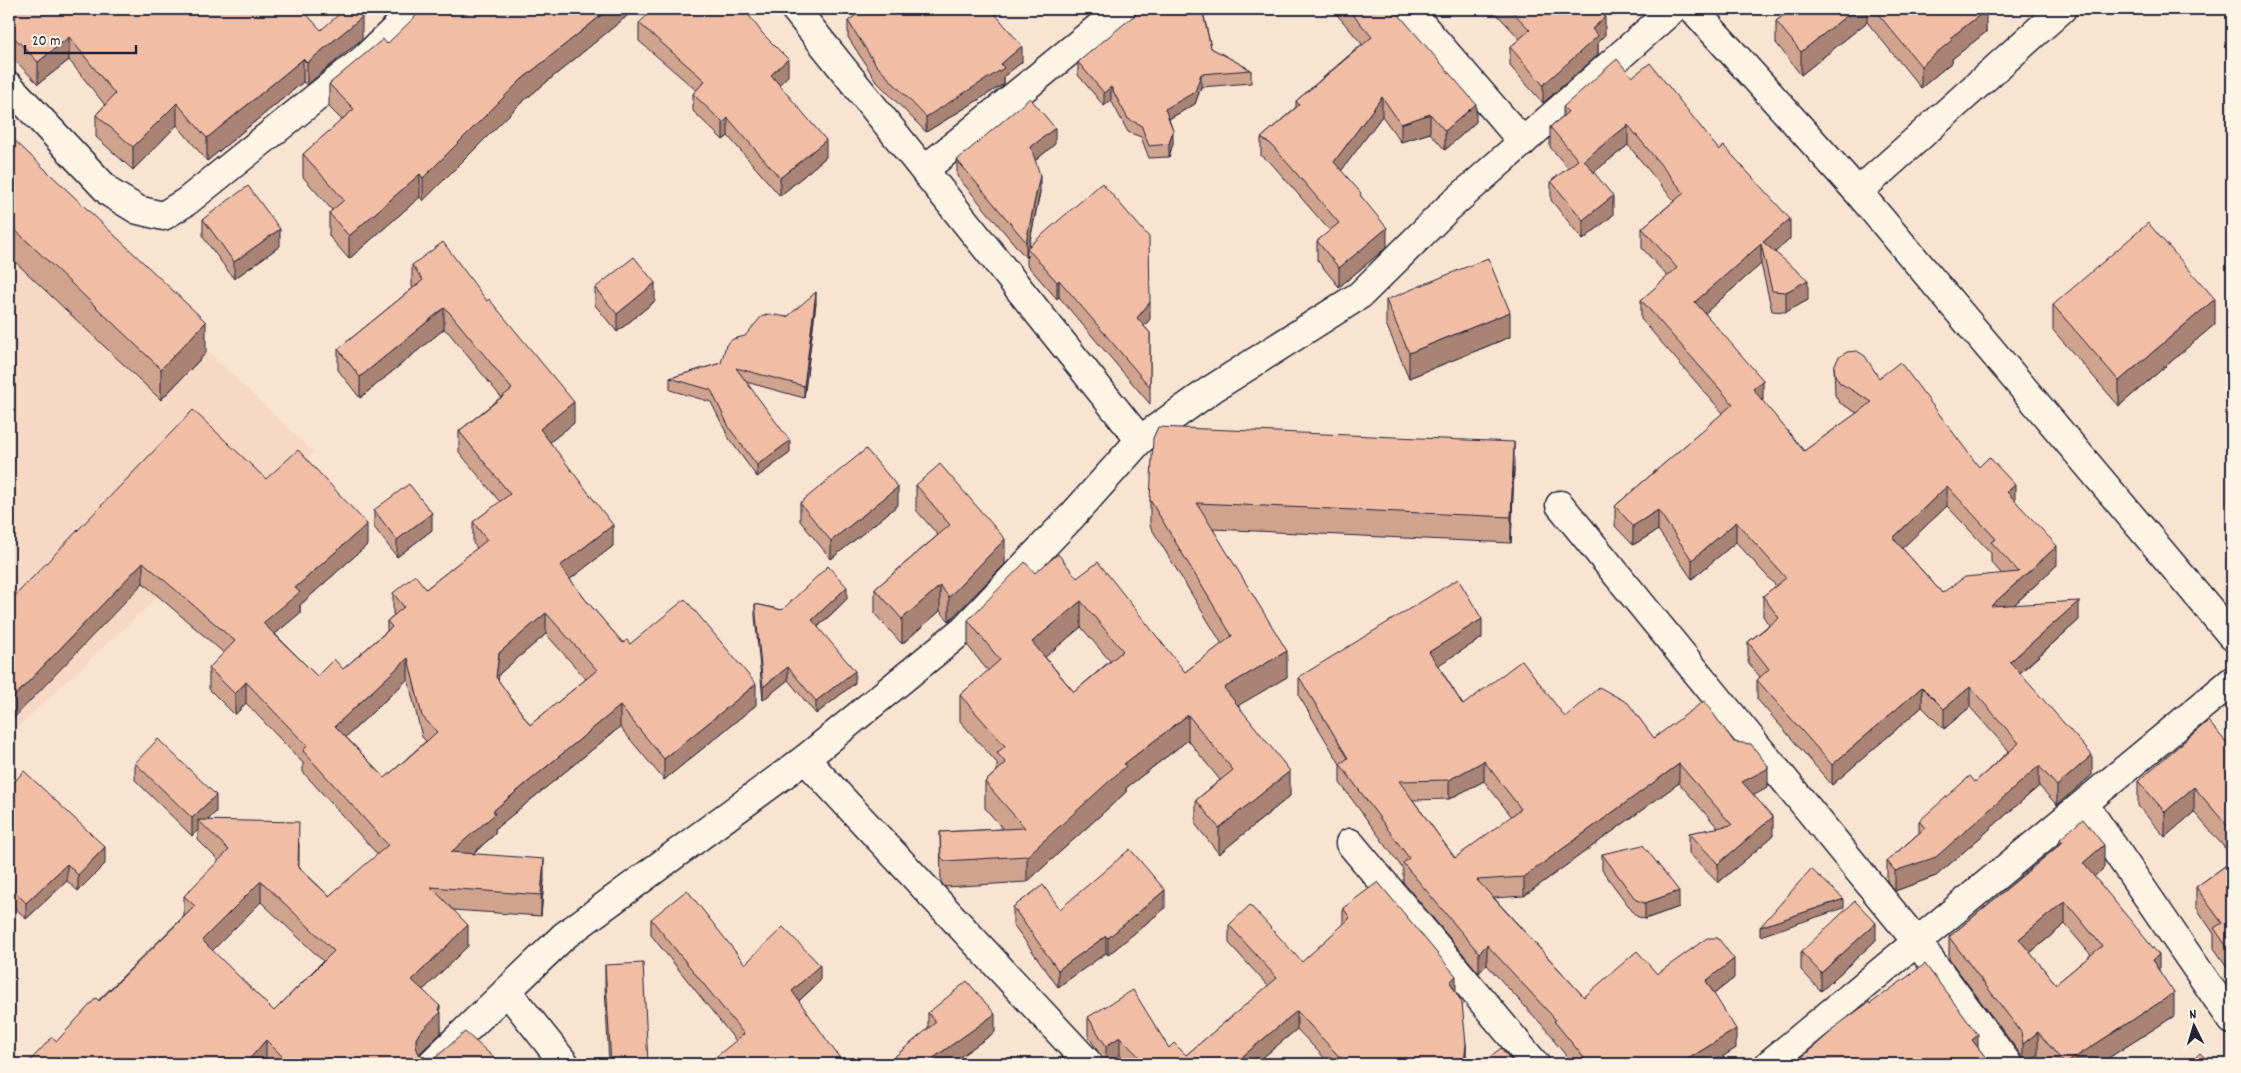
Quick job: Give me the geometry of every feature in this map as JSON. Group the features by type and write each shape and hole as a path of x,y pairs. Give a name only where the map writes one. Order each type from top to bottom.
{"street":[{"path":"9,86 110,193 138,210 163,216 186,202 364,59 416,9"},
{"path":"795,9 1140,440"},
{"path":"924,170 1120,9"},
{"path":"1408,9 1523,142"},
{"path":"432,1064 564,936 805,759 964,629 1073,515 1140,440 1212,389 1360,294 1448,208 1673,9"},
{"path":"1693,9 1858,192 2232,636"},
{"path":"1858,192 2062,9"},
{"path":"1560,505 1917,942 2008,1064"},
{"path":"1769,1064 2232,681"},
{"path":"805,759 1089,1064"},
{"path":"2084,804 2232,1020"},
{"path":"1350,843 1535,1064"},
{"path":"507,991 565,1064"}],"shaded area":[{"path":"9,164 314,452 9,735"}],"building":[{"path":"9,9 302,9 321,30 345,9 355,9 362,17 307,63 303,59 207,138 177,103 133,147 96,115 115,94 69,37 38,62 9,32"},
{"path":"423,9 609,9 521,80 423,178 420,174 349,236 329,213 344,200 303,154 354,109 329,84 383,39 387,44"},
{"path":"654,9 744,9 763,34 788,59 771,75 826,140 780,178 728,118 723,123 693,94 705,81 639,23"},
{"path":"864,9 991,9 1022,46 1001,64 1004,68 926,117 876,65 848,21"},
{"path":"1142,9 1202,9 1211,48 1251,70 1201,74 1195,92 1165,109 1173,130 1169,144 1149,146 1141,125 1128,119 1111,87 1104,93 1078,62"},
{"path":"1348,9 1394,9 1476,104 1445,131 1430,114 1401,124 1382,97 1334,162 1361,193 1360,195 1387,228 1339,268 1317,241 1339,223 1271,144 1261,138 1299,105 1296,101 1372,37"},
{"path":"1510,9 1597,9 1605,17 1592,29 1598,36 1543,85 1510,47 1530,30"},
{"path":"1792,9 1855,9 1801,52 1776,21"},
{"path":"1874,9 1986,10 1950,38 1952,40 1921,66"},
{"path":"1617,59 1632,77 1650,63 1719,150 1724,146 1790,219 1763,242 1808,280 1786,292 1772,291 1761,244 1695,302 1763,380 1753,389 1804,451 1872,402 1840,383 1835,375 1834,366 1839,357 1847,352 1857,351 1865,356 1879,378 1900,362 1979,467 1989,457 2015,485 2007,492 2057,546 1991,606 2079,601 2010,662 2092,755 2057,786 2039,766 1936,857 1895,871 1887,861 1925,828 1919,821 1970,776 1975,782 2019,743 1970,687 1944,709 1922,687 1832,765 1757,680 1769,669 1748,642 1779,618 1763,596 1786,578 1736,522 1692,560 1658,510 1633,526 1615,506 1733,404 1641,300 1677,268 1642,228 1684,193 1628,125 1584,160 1613,196 1583,220 1551,181 1578,160 1550,127 1568,112 1563,107","holes":["1947,486 1996,539 1991,542 2019,572 1965,577 1942,593 1893,538"]},
{"path":"1030,98 1055,128 1031,147 1040,175 1026,242 957,160"},
{"path":"9,135 206,322 161,369 9,224"},
{"path":"1102,183 1149,237 1150,302 1137,318 1150,333 1150,387 1059,280 1057,282 1027,248"},
{"path":"248,186 280,229 234,262 203,219"},
{"path":"2148,223 2215,299 2119,381 2053,305"},
{"path":"443,242 487,301 489,299 574,402 540,429 613,525 560,566 585,599 623,643 627,640 630,644 685,599 756,684 664,759 620,706 493,811 495,814 451,852 544,859 541,895 431,887 468,925 412,980 440,1006 438,1009 441,1012 420,1032 416,1039 416,1047 419,1054 426,1058 435,1058 465,1032 499,1062 497,1064 290,1064 266,1040 245,1064 27,1064 52,1037 57,1041 96,998 99,1001 195,906 184,896 229,850 198,820 299,822 298,867 329,896 388,845 303,751 307,746 246,682 235,694 209,668 235,641 143,562 9,702 9,602 193,410 266,479 298,450 367,524 295,588 300,592 263,623 317,676 334,659 343,669 392,627 387,621 404,607 393,593 415,575 426,589 487,540 473,522 510,494 459,431 512,389 449,312 444,308 360,377 338,349 423,280 412,265","holes":["546,613 597,670 530,725 496,677 499,653","408,658 422,716 437,732 385,778 335,726","261,881 334,951 274,1011 202,940"]},
{"path":"634,257 655,283 617,314 595,288"},
{"path":"1488,258 1510,312 1409,353 1386,300"},
{"path":"816,292 804,386 736,368 790,441 757,465 730,429 711,390 670,378 721,363 726,345 733,339 745,336 761,317 769,314 787,317"},
{"path":"1158,427 1514,442 1511,517 1197,503 1287,651 1224,688 1290,771 1219,828 1196,800 1233,770 1188,715 1124,764 1126,766 1027,856 945,861 941,857 940,832 1025,828 985,782 1006,763 997,753 1005,746 960,695 1000,660 968,620 1025,562 1035,573 1058,554 1077,578 1098,562 1185,672 1232,636 1150,500 1153,438","holes":["1081,601 1123,651 1074,692 1032,642"]},
{"path":"866,449 898,487 831,541 800,503"},
{"path":"940,464 1005,539 949,597 940,586 902,619 875,589 950,525 916,485"},
{"path":"409,484 432,513 397,540 374,510"},
{"path":"828,566 847,587 812,620 855,671 816,701 788,667 763,687 755,604 782,610"},
{"path":"1458,579 1482,619 1429,652 1463,705 1522,660 1565,717 1599,687 1628,703 1654,738 1704,701 1734,742 1751,744 1768,766 1767,769 1742,782 1773,817 1718,864 1689,833 1732,825 1679,764 1524,877 1477,880 1584,997 1637,951 1657,974 1707,938 1718,938 1734,959 1706,981 1736,1029 1680,1064 1589,1064 1554,1021 1556,1020 1487,945 1479,953 1403,863 1409,858 1340,764 1348,758 1299,677","holes":["1484,761 1521,809 1455,858 1399,781 1449,780"]},
{"path":"2208,721 2232,749 2232,826 2230,829 2194,787 2165,812 2138,781"},
{"path":"158,739 216,795 192,818 135,763"},
{"path":"24,771 105,847 78,875 67,864 26,903 9,885 9,788"},
{"path":"2083,819 2104,845 2083,863 2159,955 2152,960 2174,993 2065,1064 2038,1032 2023,1044 2021,1032 1949,937 2063,842 2060,839","holes":["2065,901 2102,946 2056,984 2019,939"]},
{"path":"1643,845 1679,891 1645,903 1636,900 1602,854"},
{"path":"1130,849 1165,890 1108,938 1106,936 1058,970 1013,907 1043,885 1060,909"},
{"path":"2232,861 2232,954 2214,928 2222,923 2196,887"},
{"path":"1811,869 1844,899 1760,927"},
{"path":"1378,882 1456,976 1450,982 1462,1003 1466,1044 1464,1064 1344,1064 1297,1011 1243,1056 1249,1064 1146,1064 1120,1037 1106,1046 1088,1017 1133,990 1169,1048 1174,1043 1186,1055 1277,978 1229,925 1250,905 1302,962 1350,918 1343,908"},
{"path":"687,890 745,964 783,927 820,965 792,991 844,1064 707,1064 744,1034 651,919"},
{"path":"1855,901 1876,923 1821,973 1801,952"},
{"path":"643,963 648,1064 611,1064 605,965"},
{"path":"1925,964 1978,1035 1972,1040 1991,1064 1794,1064 1831,1030"},
{"path":"967,981 995,1014 925,1064 886,1064 936,1022 928,1013"},
{"path":"1501,1048 1514,1064 1481,1064"},
{"path":"2200,1053 2211,1064 2189,1064"}]}
